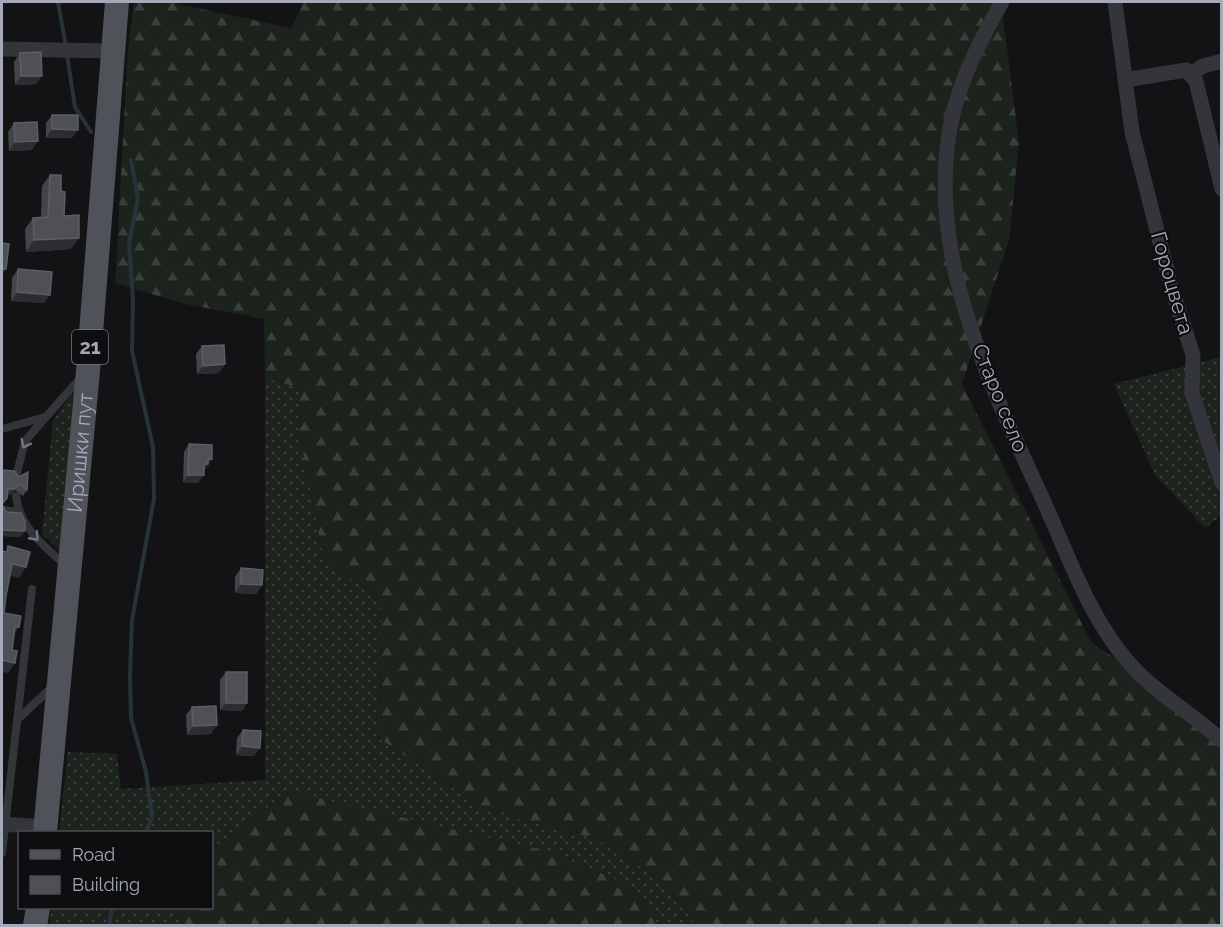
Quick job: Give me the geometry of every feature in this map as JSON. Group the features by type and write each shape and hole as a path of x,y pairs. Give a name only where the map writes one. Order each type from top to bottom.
{"main road":[{"name":"Иришки пут","path":"45,830 88,371 117,2"},
{"path":"36,926 38,909"}],"street":[{"name":"Старо село","path":"1002,2 969,65 952,116 945,161 944,200 951,250 967,312 995,392 1096,615 1132,666 1221,741"},
{"name":"Гороцвета","path":"1115,2 1135,143 1171,286 1193,355 1192,393 1221,483"},
{"path":"2,49 113,51"},
{"path":"1191,74 1203,66 1221,61"},
{"path":"1125,81 1186,70 1191,74 1196,81 1221,189"},
{"path":"4,824 45,830"}],"lane":[{"path":"16,477 25,441 88,371"},
{"path":"2,429 46,416"},
{"path":"16,496 19,512 33,536 70,569"},
{"path":"3,510 19,512"},
{"path":"2,853 32,589"},
{"path":"18,719 60,679"}],"green space":[{"path":"134,2 168,2 291,28 304,2 1001,2 1019,143 1009,240 962,384 1091,642 1221,732 1221,925 696,925 665,881 592,838 486,810 380,739 381,598 324,562 300,437 299,388 265,378 264,319 185,304 115,283 128,49"},
{"path":"1221,357 1221,516 1205,528 1155,475 1114,384"},
{"path":"265,378 299,388 300,437 324,562 381,598 380,739 486,810 592,838 665,881 696,925 659,925 630,885 289,791 213,848 213,831 59,831 68,752 117,754 121,789 265,780"},
{"path":"81,381 65,555 42,534 53,420"},
{"path":"289,791 547,851 630,885 659,925 179,925 180,909 213,909 213,848"},
{"path":"51,909 180,909 179,925 49,926"}],"building":[{"path":"41,52 42,76 21,76 20,53"},
{"path":"52,115 78,115 78,130 52,129"},
{"path":"37,122 38,141 15,142 14,123"},
{"path":"50,175 61,175 61,191 65,192 64,216 79,215 79,238 34,240 33,218 48,217"},
{"path":"2,243 9,244 6,269 2,269"},
{"path":"18,269 52,272 50,295 17,292"},
{"path":"224,345 225,364 203,366 202,346"},
{"path":"189,444 212,445 212,459 208,459 208,464 204,464 204,475 188,475"},
{"path":"2,470 14,471 19,477 28,472 27,490 20,484 14,489 8,489 7,498 2,504"},
{"path":"2,504 6,512 21,513 25,521 25,531 2,530"},
{"path":"8,546 30,552 26,567 12,564 6,596 4,613 21,616 19,627 15,627 12,650 17,651 15,663 2,660 2,551 7,552"},
{"path":"241,568 263,570 262,585 241,584"},
{"path":"226,672 247,672 247,703 226,703"},
{"path":"216,706 217,725 193,726 192,707"},
{"path":"243,730 261,731 260,748 242,746"}],"waterway":[{"path":"58,2 66,47"},
{"path":"67,55 75,107 91,132"},
{"path":"131,160 138,199 129,243 133,299 132,351 153,447 154,499 132,620 130,675 131,718 146,772 152,817 146,831"},
{"path":"109,926 112,909"}]}
